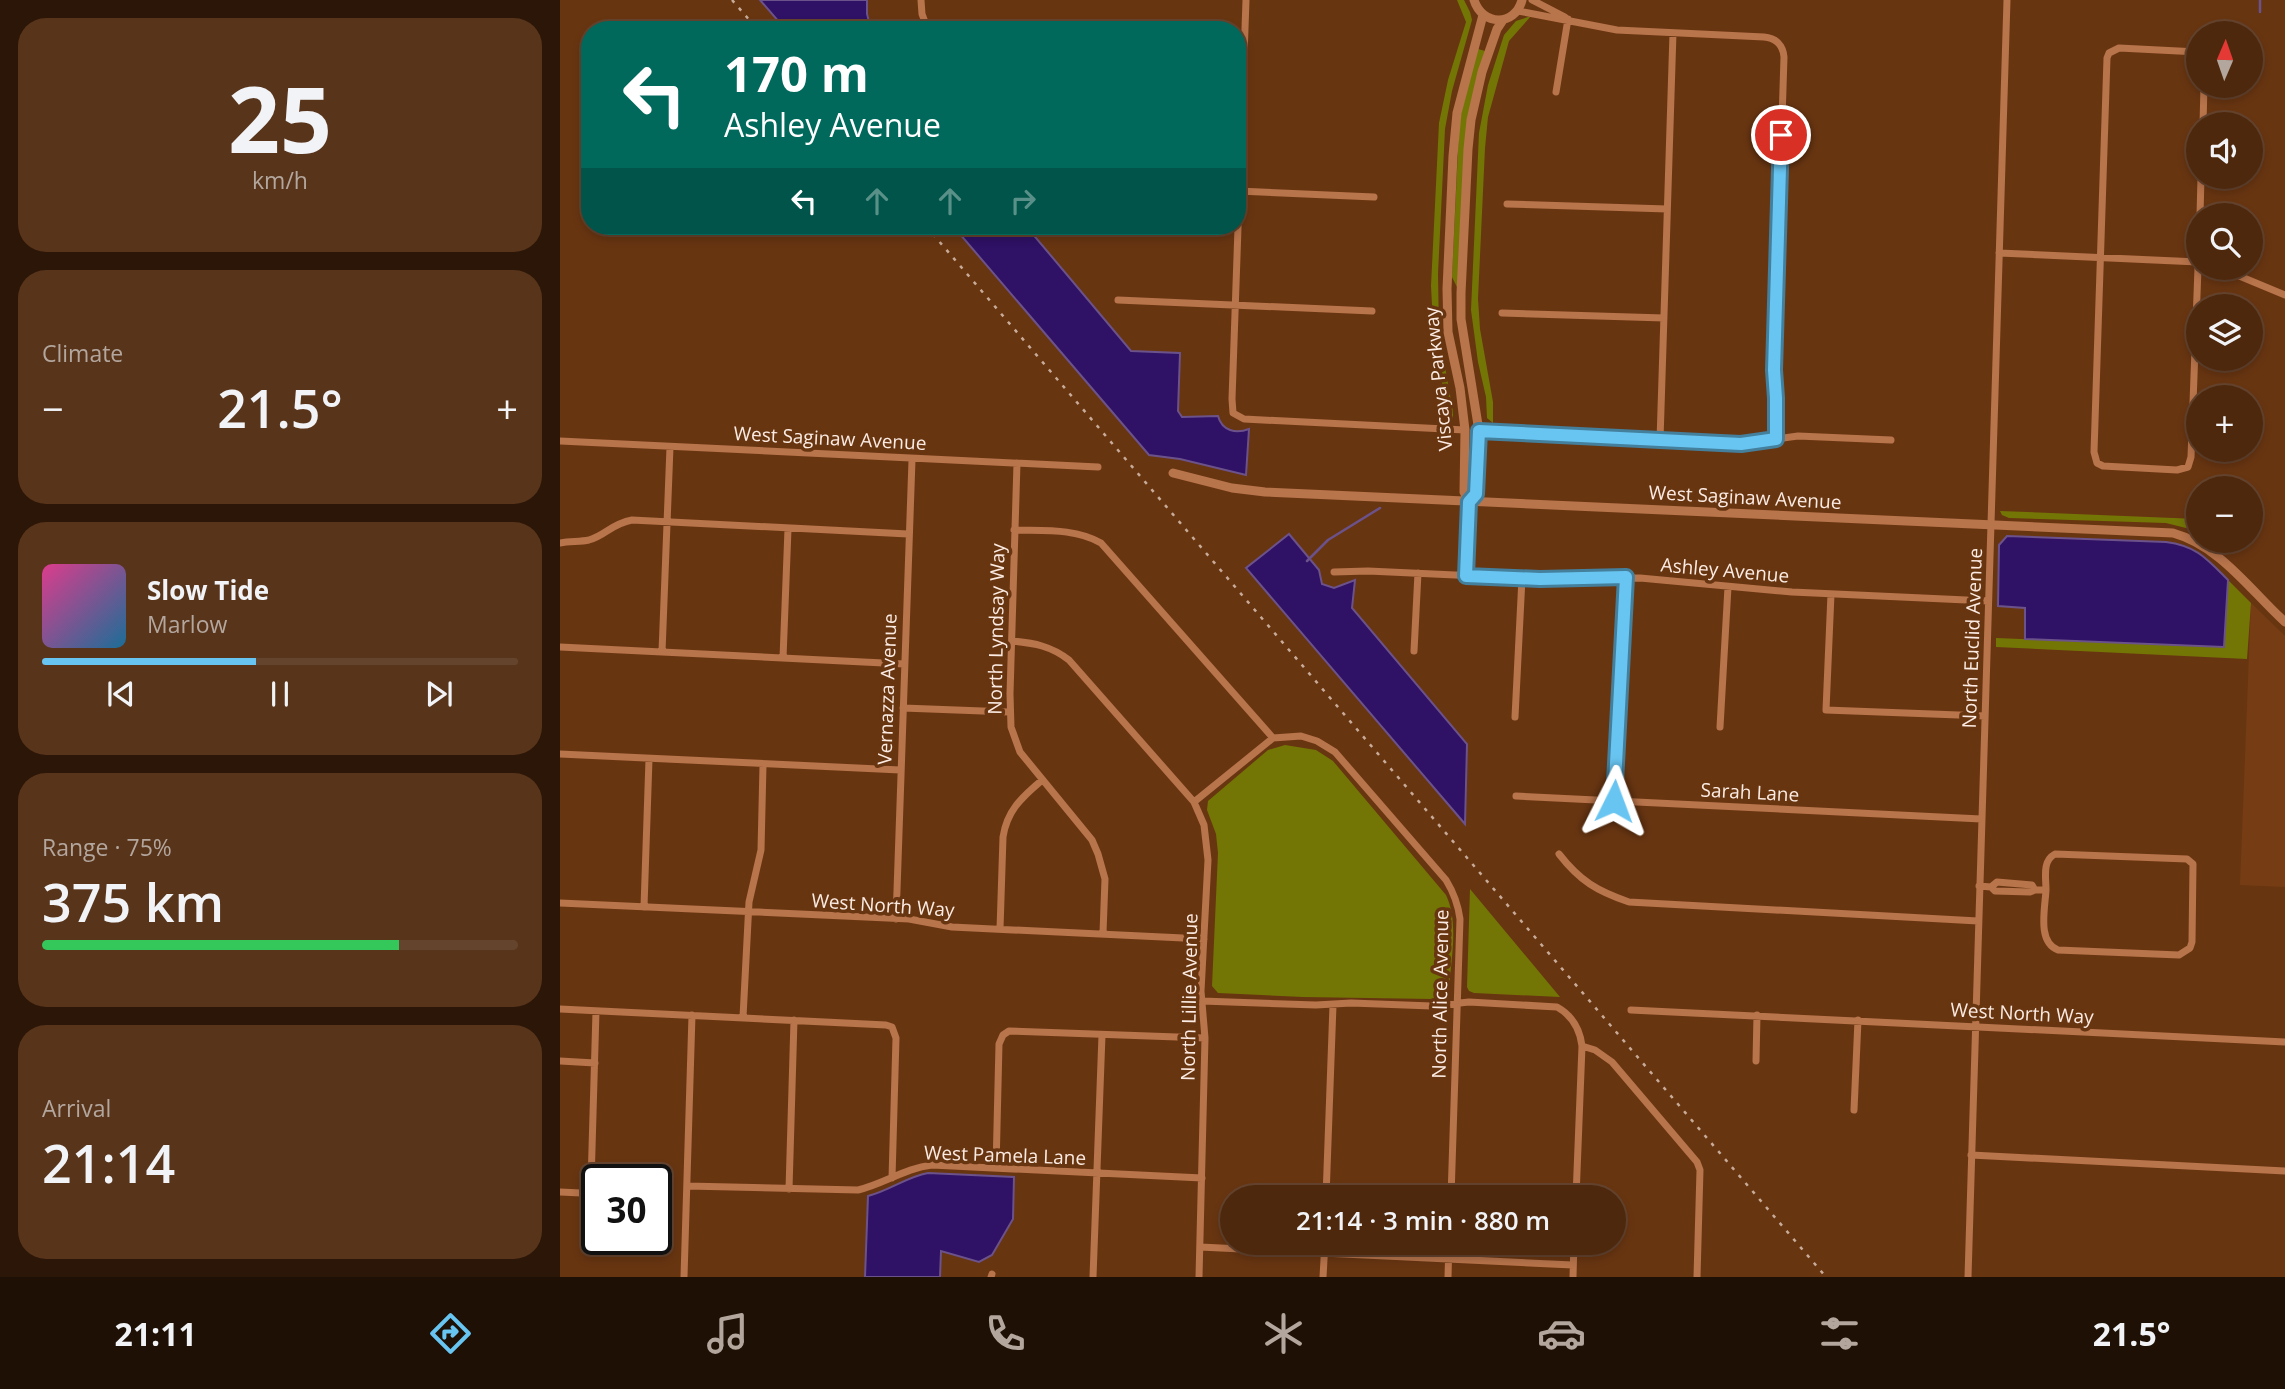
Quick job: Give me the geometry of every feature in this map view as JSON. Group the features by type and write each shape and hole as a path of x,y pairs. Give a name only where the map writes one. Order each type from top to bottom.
{"street":[{"path":"921,0 925,21"},
{"path":"1245,21 1247,0"},
{"path":"1473,1 1483,15 1493,20 1503,20 1518,10 1522,0"},
{"path":"1532,0 1568,19"},
{"name":"North Euclid Avenue","path":"1968,1277 2007,0"},
{"path":"1518,10 1617,30 1764,37 1773,39 1780,45 1784,57 1774,370 1776,439"},
{"name":"Viscaya Parkway","path":"1483,15 1457,113 1447,289 1448,332 1460,388 1465,430 1464,492 1469,502 1476,494 1479,431 1464,342 1461,293 1471,120 1482,72 1497,29 1503,20"},
{"path":"1556,92 1568,19"},
{"path":"1660,440 1673,33"},
{"path":"2186,51 2119,48 2109,53 2106,63 2094,453 2097,463 2123,468 2176,470 2188,467 2191,457 2198,280"},
{"path":"1246,191 1374,197"},
{"path":"1507,204 1667,209"},
{"path":"1238,235 1231,399 1233,414 1244,419 1465,430"},
{"path":"1999,253 2186,261"},
{"path":"2249,280 2285,295"},
{"path":"1447,289 1455,294 1458,334 1464,342"},
{"path":"1118,300 1372,311"},
{"path":"1502,313 1664,318"},
{"path":"1479,431 1741,444 1809,436 1891,440"},
{"name":"West Saginaw Avenue","path":"560,441 1098,467"},
{"path":"662,652 670,447"},
{"name":"Vernazza Avenue","path":"896,919 912,460"},
{"name":"North Lyndsay Way","path":"1017,463 1009,712 1014,742 1025,761 1084,831 1098,854 1105,879 1103,933"},
{"name":"West Saginaw Avenue","path":"1173,472 1248,491 2173,533 2187,536 2214,552 2285,622"},
{"path":"1466,576 1469,502"},
{"path":"560,543 589,540 621,522 632,520 908,534"},
{"path":"783,658 789,529"},
{"path":"1014,530 1076,533 1101,543 1272,738 1194,802"},
{"name":"Ashley Avenue","path":"1334,572 1522,578 1626,577 1831,594 1988,601"},
{"path":"1414,651 1418,573"},
{"path":"1614,801 1626,577"},
{"path":"1515,717 1522,578"},
{"path":"1720,727 1728,587"},
{"path":"1831,594 1826,710 1985,716"},
{"name":"North Lillie Avenue","path":"1012,641 1047,646 1069,660 1194,802 1204,825 1208,846 1202,1001 1205,1038 1199,1277"},
{"path":"560,647 904,664"},
{"path":"903,708 1009,712"},
{"name":"North Alice Avenue","path":"1272,738 1301,736 1317,741 1335,752 1446,880 1458,905 1460,919 1451,1185"},
{"path":"560,754 900,770"},
{"path":"644,907 649,759"},
{"path":"743,1017 751,891 761,850 763,765"},
{"path":"1000,929 1005,823 1018,801 1041,780"},
{"name":"Sarah Lane","path":"1516,796 1981,819"},
{"path":"1559,854 1588,884 1629,902 1978,921"},
{"path":"2055,854 2187,859 2193,864 2194,875 2190,948 2179,955 2051,948 2045,937 2046,890 2046,863 2055,854"},
{"path":"1979,886 1992,887 1995,891 2046,890"},
{"name":"West North Way","path":"560,903 896,919 952,927 1204,939"},
{"path":"1202,1001 1432,1006 1458,1003 1557,1007 1564,1011 1577,1027 1582,1046 1576,1185"},
{"path":"1326,1185 1333,1005"},
{"path":"560,1009 892,1027 896,1038 891,1178"},
{"name":"West North Way","path":"1631,1010 2285,1042"},
{"path":"560,1192 581,1193 589,1189 596,1011"},
{"path":"684,1277 692,1015"},
{"path":"1756,1061 1757,1015"},
{"path":"789,1189 794,1020"},
{"path":"1854,1110 1858,1020"},
{"path":"996,1168 999,1044 1003,1035 1014,1030 1205,1038"},
{"path":"1093,1277 1102,1035"},
{"path":"1582,1046 1595,1050 1612,1062 1697,1162 1700,1170 1697,1277"},
{"path":"560,1061 595,1063"},
{"path":"1971,1155 2285,1171"},
{"name":"West Pamela Lane","path":"687,1186 858,1190 873,1187 905,1171 932,1165 1202,1178"},
{"path":"1200,1247 1220,1248"},
{"path":"1323,1277 1324,1255"},
{"path":"1360,1255 1573,1265"},
{"path":"1448,1277 1449,1255"},
{"path":"1573,1255 1573,1277"}],"shaded area":[{"path":"760,0 867,0 869,21 778,21"},
{"path":"1457,0 1464,0 1472,20 1452,91 1445,129 1438,274 1439,333 1453,412 1453,418 1447,422 1447,408 1434,342 1431,286 1439,123 1448,80 1466,22"},
{"path":"1531,16 1509,41 1488,117 1485,148 1478,299 1480,329 1493,402 1493,423 1487,418 1471,310 1479,133 1488,85 1504,35 1516,21"},
{"path":"1478,49 1485,51 1468,117 1458,289 1452,277 1459,129 1463,100"},
{"path":"961,235 1034,235 1131,351 1180,353 1178,411 1182,417 1218,416 1230,430 1249,429 1246,475 1180,459 1149,455"},
{"path":"2000,511 2186,519 2186,528 2166,523 2009,518"},
{"path":"1289,534 1319,570 1322,584 1334,588 1355,580 1352,608 1467,744 1465,824 1246,568"},
{"path":"2007,536 2166,542 2186,547 2186,553 2198,553 2228,580 2224,647 2025,639 2025,608 1998,606 1999,545"},
{"path":"2228,580 2251,603 2247,659 1996,647 1996,638 2224,647"},
{"path":"2251,603 2285,636 2285,887 2240,885"},
{"path":"1285,745 1316,750 1333,761 1446,895 1452,917 1453,941 1449,989 1443,995 1433,999 1303,997 1218,993 1212,986 1218,853 1216,834 1207,810 1208,801 1268,750"},
{"path":"1470,889 1560,997 1469,991"},
{"path":"928,1173 1014,1177 1013,1219 992,1255 979,1262 941,1251 940,1277 865,1277 868,1196"}],"waterway":[{"path":"2260,0 2260,12"},
{"path":"1307,561 1328,540 1380,508"}],"railway":[{"path":"732,0 750,21"},
{"path":"934,235 1826,1277"}],"route":[{"path":"1614,801 1626,577 1540,579 1466,576 1469,502 1476,494 1479,431 1741,444 1776,439 1774,370 1781,135"}]}
